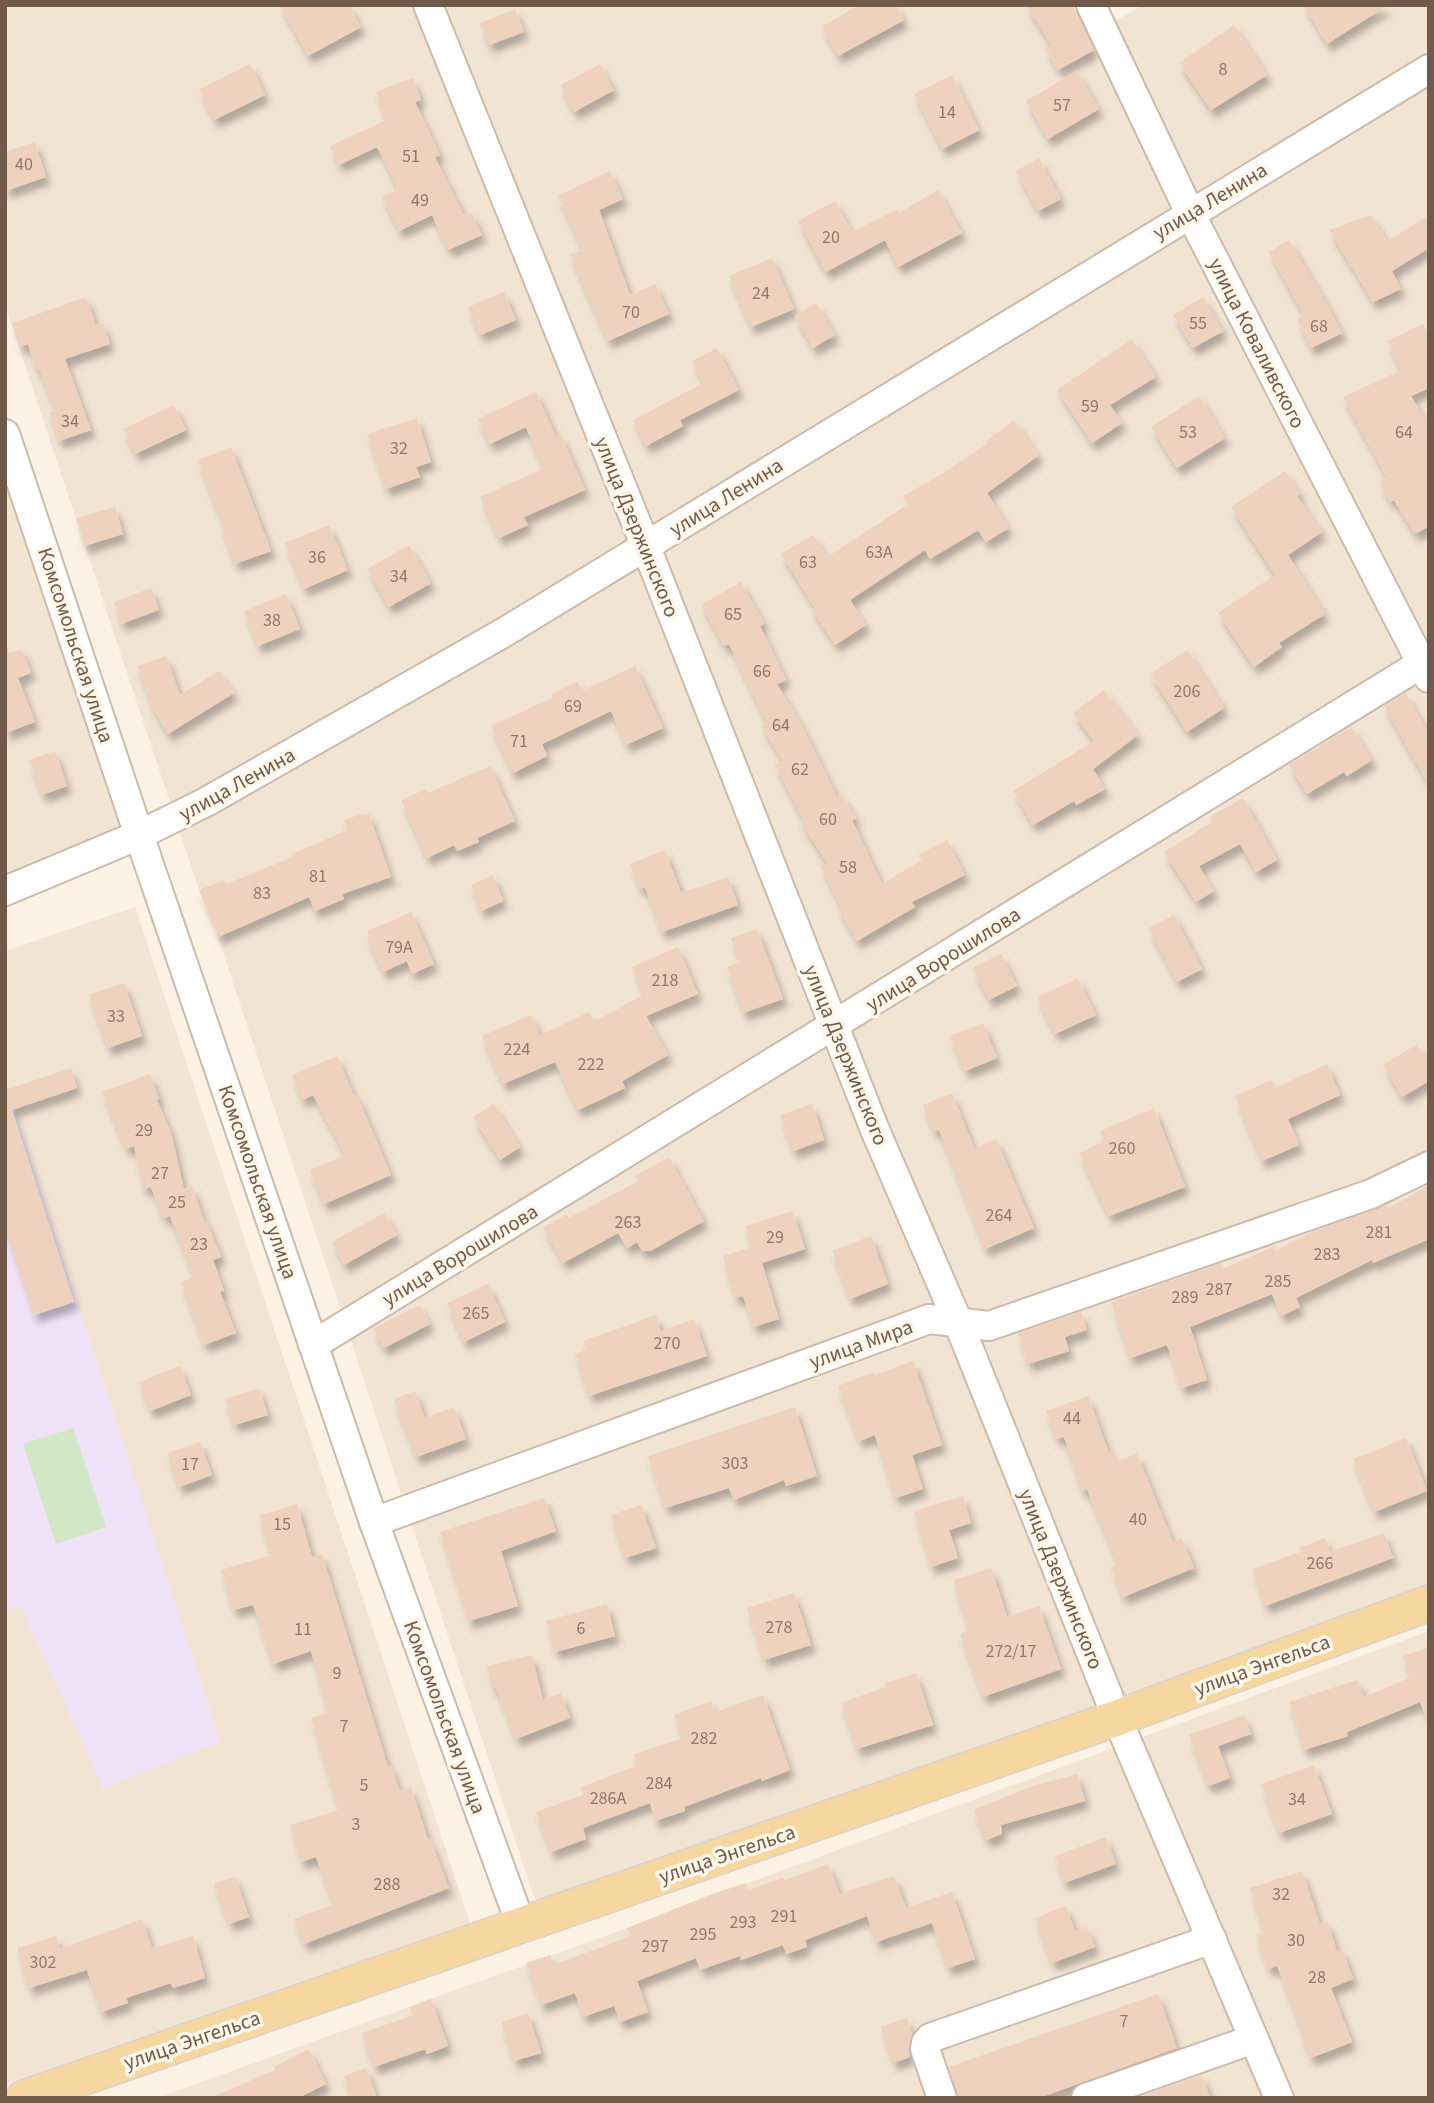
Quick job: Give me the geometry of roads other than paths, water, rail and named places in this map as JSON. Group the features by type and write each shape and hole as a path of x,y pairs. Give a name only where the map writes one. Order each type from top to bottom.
{"main road":[{"name":"улица Энгельса","path":"24,2098 1118,1718 1429,1603"}],"street":[{"name":"улица Дзержинского","path":"428,5 646,547 875,1130 958,1322 1118,1718 1279,2098"},
{"name":"улица Коваливского","path":"1091,5 1190,213 1426,667"},
{"name":"улица Ленина","path":"5,891 139,835 206,802 364,713 646,547 1429,69"},
{"name":"Комсомольская улица","path":"5,434 374,1522 521,1925"},
{"name":"улица Ворошилова","path":"313,1345 1426,667"},
{"name":"улица Мира","path":"374,1522 929,1319 989,1326 1371,1194 1429,1166"},
{"path":"942,2098 925,2049 930,2038 1212,1939"},
{"path":"1086,2098 1254,2039"}]}
